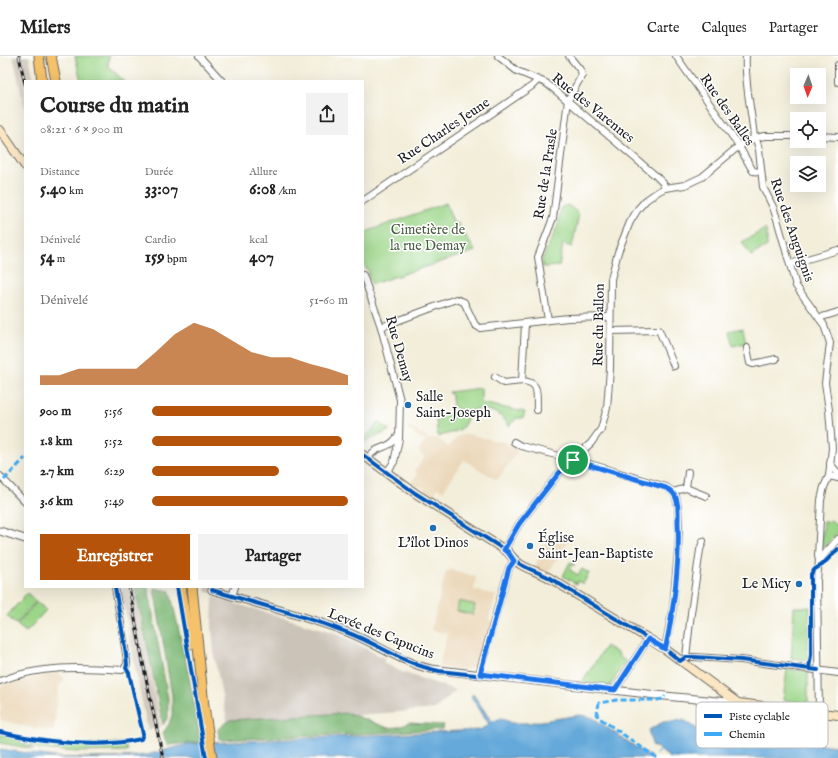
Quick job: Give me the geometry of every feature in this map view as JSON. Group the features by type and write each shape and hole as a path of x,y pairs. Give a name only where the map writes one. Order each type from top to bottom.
{"main road":[{"path":"39,56 42,80"},
{"path":"51,57 56,80"},
{"path":"51,57 60,80"},
{"path":"0,130 9,147"},
{"path":"0,134 24,170"},
{"path":"0,139 24,165"},
{"path":"365,456 415,493 508,552 514,561 527,569 539,572 548,577 683,659 737,702"},
{"path":"181,588 195,672 204,711 212,758"},
{"path":"192,588 204,711"},
{"path":"196,588 196,636"},
{"path":"828,713 838,715"}],"street":[{"path":"199,56 221,80"},
{"name":"Rue des Varennes","path":"498,56 517,71 546,83 568,100 656,176 663,183 665,188"},
{"path":"568,100 582,75 581,71 569,56"},
{"name":"Rue des Balles","path":"676,56 739,146 753,171 761,172"},
{"name":"Rue des Anguignis","path":"746,56 745,72 754,138 757,142 759,150 765,192 773,206 796,286 819,318 828,335 830,343 825,383 832,448 828,476 821,500 818,556 820,560 817,580 819,702"},
{"path":"838,65 838,82"},
{"name":"Rue Charles Jeune","path":"364,200 532,86 538,80"},
{"name":"Rue de la Prasle","path":"548,320 538,257 553,218 568,100"},
{"path":"754,138 766,136 790,136"},
{"path":"826,136 838,137"},
{"name":"Rue du Ballon","path":"504,550 519,524 559,473 597,436 604,422 607,408 610,369 611,279 618,252 630,222 646,200 665,188 685,185 702,177 739,146 754,138"},
{"path":"790,264 838,250"},
{"name":"Rue Demay","path":"364,278 381,328 400,400 396,452 393,464 388,472"},
{"path":"381,328 456,299 464,302 475,326 477,327 568,318 610,317"},
{"path":"819,318 838,312"},
{"path":"522,381 525,323"},
{"path":"610,331 659,330 674,366"},
{"path":"747,348 750,363 753,364 776,360"},
{"path":"495,377 504,383 522,381 534,384 536,388 537,410"},
{"path":"830,426 838,426"},
{"path":"365,456 392,444 398,436"},
{"path":"514,442 521,446 666,488 673,492 676,497 678,507 678,552 673,607 665,649"},
{"path":"392,444 396,452"},
{"path":"830,464 838,473"},
{"path":"686,488 688,472"},
{"path":"0,476 24,501"},
{"path":"828,476 838,478"},
{"path":"673,492 686,488 706,496"},
{"path":"0,531 24,539"},
{"path":"820,560 838,539"},
{"path":"703,541 700,550 683,659 741,660 838,673"},
{"path":"480,674 509,568 514,561"},
{"path":"0,681 9,677 46,669 122,670 126,668 126,654 115,588"},
{"path":"232,596 235,588"},
{"name":"Levée des Capucins","path":"212,590 348,632 421,667 439,671 480,674 728,702"},
{"path":"615,690 648,639"},
{"path":"0,676 9,677"}],"shaded area":[{"path":"13,56 29,56 34,80 24,80 24,106"},
{"path":"408,426 429,439 436,438 449,447 458,436 468,434 506,443 518,451 497,480 464,460 443,491 438,488 432,496 425,492 424,488 420,486 418,487 411,482 418,474 415,470 425,457 418,452 425,441 407,429"},
{"path":"555,536 567,543 548,572 535,568 543,544 546,542 550,544"},
{"path":"451,569 476,577 474,590 496,595 489,619 492,623 484,651 479,662 474,667 463,670 439,667 447,634 431,630 446,572"},
{"path":"121,588 134,588 161,727 148,730"},
{"path":"213,597 336,633 384,658 384,663 402,672 456,690 435,709 361,715 306,717 228,726 214,655 212,626"},
{"path":"54,673 60,673 61,676 64,677 63,682 59,685 54,731 36,729 0,720 0,686"}],"green space":[{"path":"75,56 109,56 108,66 123,80 81,80"},
{"name":"Cimetière de la rue Demay","path":"446,203 454,224 458,223 475,251 372,284 368,275 368,269 366,269 364,264 364,233"},
{"path":"568,205 579,214 572,247 563,244 559,266 543,267 542,260 558,225 561,207"},
{"path":"765,229 767,233 767,246 751,256 742,242"},
{"path":"743,328 746,343 733,346 729,331"},
{"path":"481,388 481,403 525,412 523,418 517,418 509,426 504,419 497,414 476,409 470,414 459,430 438,437 436,421 447,414 458,413 457,408 453,407 452,396 449,392"},
{"path":"378,422 390,430 364,444 364,441"},
{"path":"831,520 838,526 838,532 823,549 821,546 824,522"},
{"path":"570,562 575,565 572,565 570,570 578,575 582,569 589,573 583,584 578,581 576,584 563,576"},
{"path":"135,588 148,588 168,698 168,717 163,725"},
{"path":"154,588 170,591 188,671 201,742 167,745 163,733 169,724 172,715 172,696"},
{"path":"27,593 36,601 16,624 7,616"},
{"path":"459,601 475,605 473,615 457,611"},
{"path":"37,602 46,610 26,632 17,625"},
{"path":"794,607 810,607 808,660 791,658"},
{"path":"606,646 619,654 619,657 626,661 609,687 581,683"},
{"path":"787,669 808,671 808,702 783,700"},
{"path":"348,713 388,728 399,727 409,723 444,725 443,729 219,740 218,729 230,720"},
{"path":"0,734 10,736 34,749 0,743"},
{"path":"15,737 76,745 125,743 127,751 77,752 39,749"}],"water":[{"path":"473,694 492,722 501,718 512,723 529,723 580,715 593,718 652,758 113,758 147,755 189,744 480,730 489,724 471,696"},
{"path":"684,720 696,728 696,748 828,748 828,745 838,746 838,758 670,758 656,747 653,747 649,734 649,730 663,722"},
{"path":"0,749 61,758 0,758"}],"waterway":[{"path":"656,754 660,750"}],"tunnel":[{"path":"205,588 212,590"}],"railway":[{"path":"19,56 24,80"},
{"path":"129,588 163,758"}],"marked path":[{"path":"4,480 24,459"},
{"path":"657,758 598,717 597,714 599,703 617,700 657,700 663,699 665,696"}],"cycle path":[{"path":"364,456 415,493 508,552 512,558 521,565 548,577 665,649 680,661 686,657 741,660 818,670"},
{"path":"809,668 811,655 811,574 838,549"},
{"path":"0,732 35,739 88,744 106,744 141,739 143,734 129,673 126,668 126,654 115,588"},
{"path":"177,588 206,758"},
{"path":"212,590 330,626 358,637 402,659 426,668 439,671 615,690"}],"place":[{"name":"Salle Saint-Joseph","path":"408,405"},
{"name":"L'îlot Dinos","path":"433,528"},
{"name":"Église Saint-Jean-Baptiste","path":"530,546"},
{"name":"Le Micy","path":"799,584"}],"route":[{"path":"573,460 670,489 676,497 678,507 678,552 673,607 665,649 662,649 648,639 615,690 480,674 509,568 514,561 508,552 504,550 519,524 559,473 573,460"}]}
